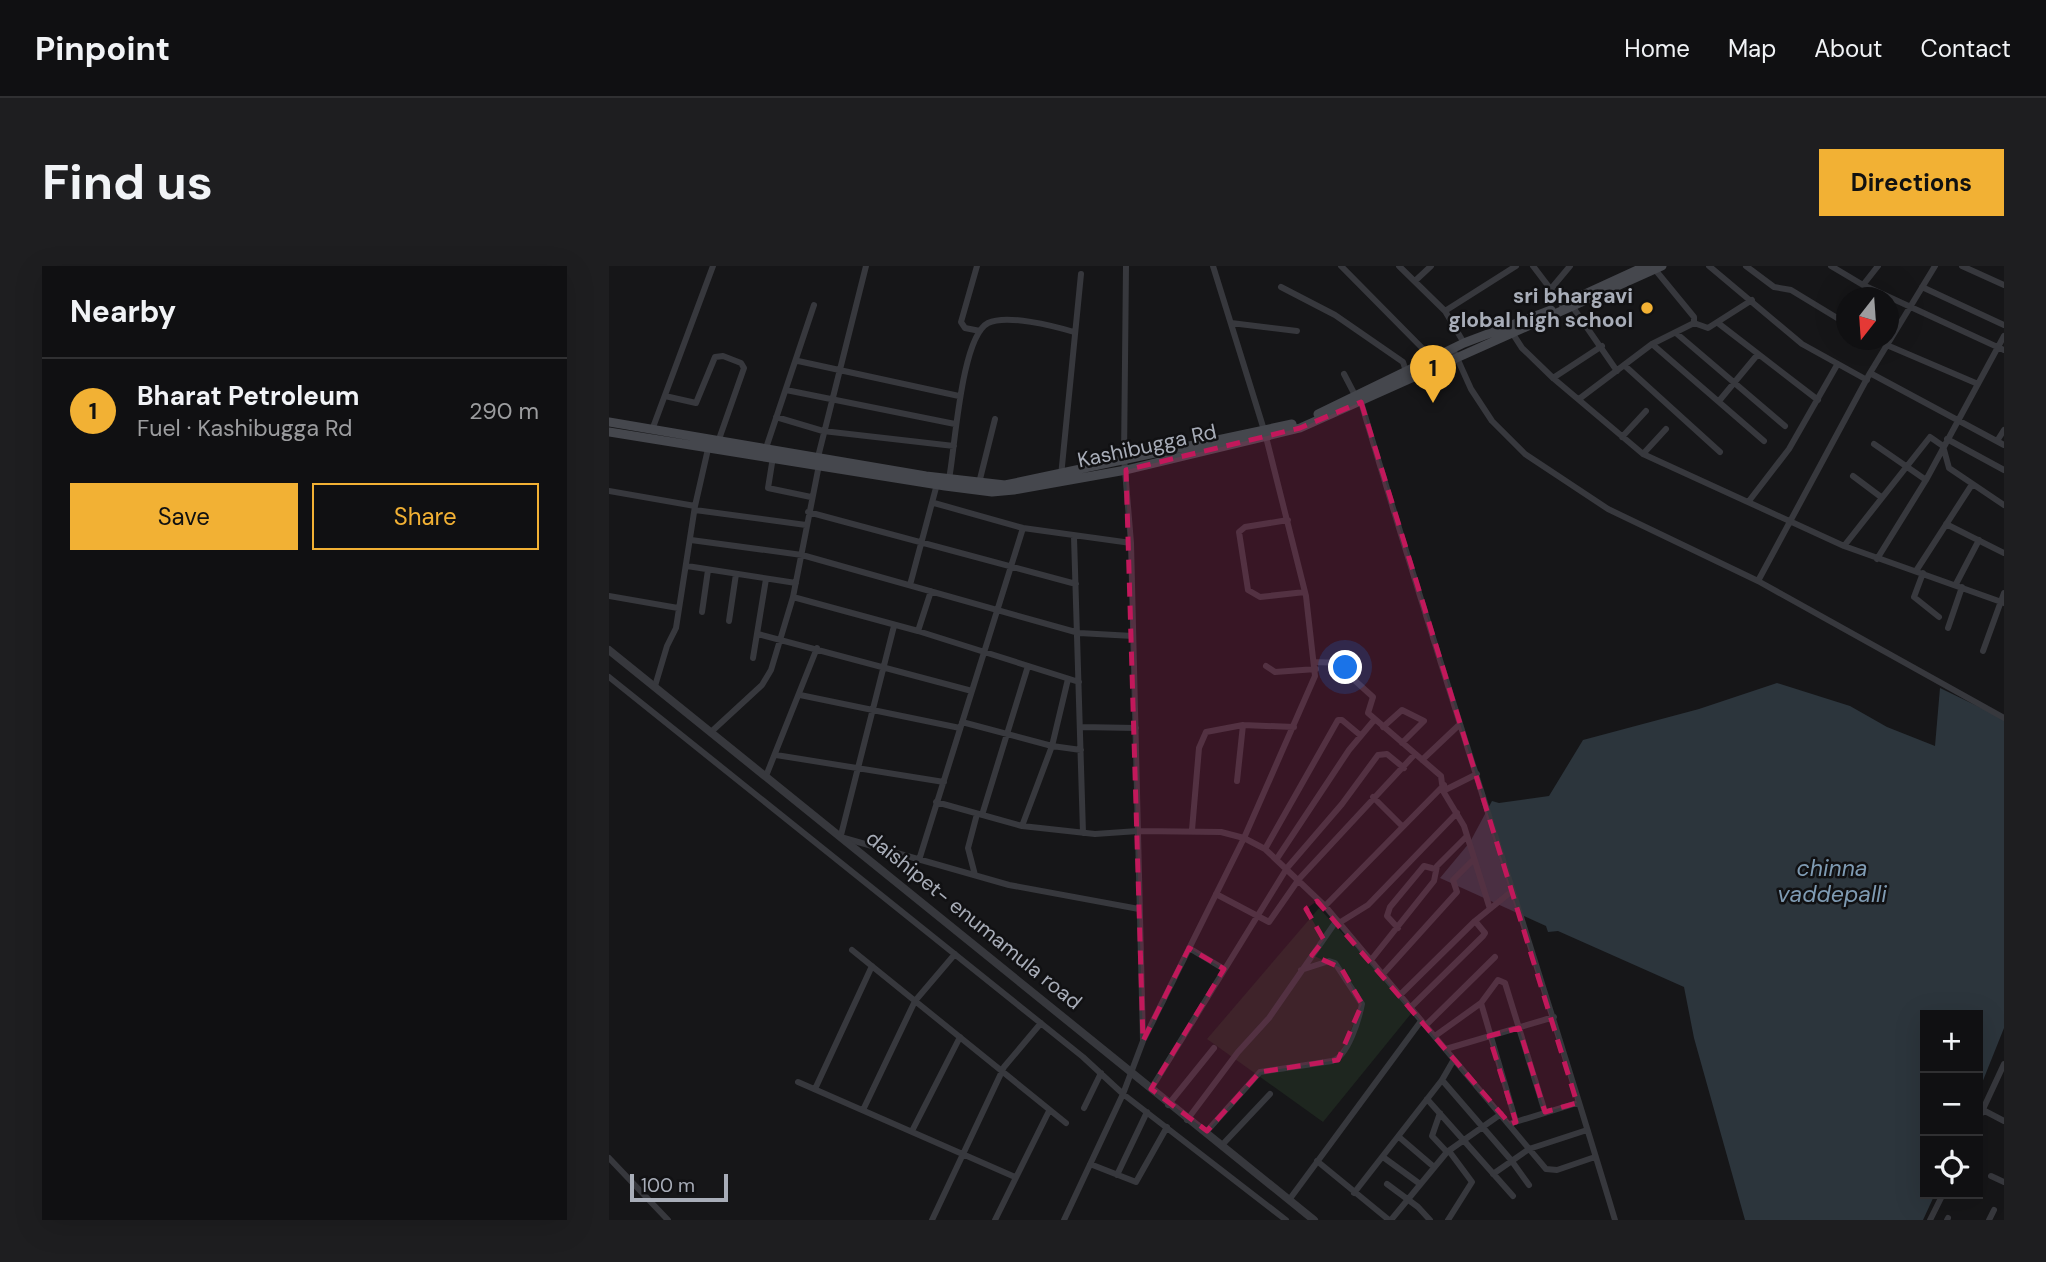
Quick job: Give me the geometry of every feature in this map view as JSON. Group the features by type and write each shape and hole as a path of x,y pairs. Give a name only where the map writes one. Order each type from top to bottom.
{"main road":[{"name":"Kashibugga Rd","path":"609,432 766,448 937,484 992,492 1061,477 1124,458 1300,428 1455,353 1567,307 1654,267"},
{"name":"Kashibugga Rd","path":"1455,353 1464,344 1511,330"},
{"name":"Kashibugga Rd","path":"609,422 708,449 1005,485 1126,470 1265,434"}],"street":[{"path":"651,435 713,266"},
{"path":"711,732 766,681 782,639 802,555 823,431 866,266"},
{"path":"977,266 961,322 965,328 980,331"},
{"path":"1126,266 1124,458 1131,543 1143,1041"},
{"path":"1064,1220 1123,1094 1143,1041 1244,838 1294,727 1316,665 1305,592 1288,520 1265,434 1213,266"},
{"path":"1341,266 1437,363"},
{"path":"1399,266 1445,311 1464,344"},
{"path":"1415,281 1431,266"},
{"path":"1445,311 1516,266"},
{"path":"1533,266 1550,290 1602,346 1617,371"},
{"path":"1550,290 1570,266"},
{"path":"1709,266 1802,344 1837,365 1869,376 1959,419 2001,443 2004,430"},
{"path":"1747,266 1774,287 1791,290 1836,318"},
{"path":"1831,266 1863,285 2001,349"},
{"path":"1863,285 1878,266"},
{"path":"1899,324 1935,266"},
{"path":"1962,266 2004,285"},
{"path":"1654,267 1694,317 1694,323"},
{"path":"1061,477 1081,274"},
{"path":"1922,287 2004,325"},
{"path":"1281,288 1346,323 1403,362 1407,375"},
{"path":"1694,323 1705,328 1718,323 1752,300"},
{"path":"766,448 814,305"},
{"path":"949,479 960,396 968,358 980,331 990,322 1009,321 1074,332"},
{"path":"1231,323 1297,331"},
{"path":"1579,399 1653,344 1694,323"},
{"path":"1718,323 1818,400"},
{"path":"1511,330 1523,348 1553,378 1643,454 1845,546 2002,602"},
{"path":"1676,333 1733,385 1785,426"},
{"path":"1877,559 2001,349 2004,336"},
{"path":"1653,344 1764,441"},
{"path":"1553,378 1602,346"},
{"path":"1758,581 1789,520 1885,350"},
{"path":"1899,350 1978,384"},
{"path":"1455,353 1471,388 1492,421 1525,454 1608,509 1758,581 2004,718"},
{"path":"1719,401 1758,355"},
{"path":"665,396 697,403 715,357 723,356 741,363 744,368 718,442"},
{"path":"797,361 838,372 960,396"},
{"path":"1624,365 1720,453"},
{"path":"1749,501 1789,449 1837,365"},
{"path":"1344,374 1358,399 1554,1017 1577,1103 1615,1220"},
{"path":"786,390 830,401 955,424"},
{"path":"1622,437 1646,411"},
{"path":"775,417 823,431 954,446"},
{"path":"978,483 995,419"},
{"path":"1643,454 1666,429"},
{"path":"1845,546 1927,438 1945,442 2004,470"},
{"path":"1945,442 1949,468 1971,486 2004,505"},
{"path":"1874,444 1926,480"},
{"path":"655,687 667,646 675,633 695,508 708,449"},
{"path":"773,457 768,488 811,496"},
{"path":"1853,476 1881,497"},
{"path":"910,584 937,484"},
{"path":"1939,617 1915,597 1919,572 1971,486"},
{"path":"609,491 695,508 806,524"},
{"path":"933,503 1023,528 1131,543"},
{"path":"808,512 1076,584"},
{"path":"1288,520 1245,527 1239,532 1248,590 1260,597 1305,592"},
{"path":"1946,524 2004,553"},
{"path":"919,860 1023,528"},
{"path":"1074,537 1083,833"},
{"path":"691,540 802,555 1079,633 1133,636"},
{"path":"1948,628 1959,585 1979,540"},
{"path":"687,566 796,583"},
{"path":"702,612 708,570"},
{"path":"729,621 736,574"},
{"path":"753,658 766,579"},
{"path":"918,631 931,591"},
{"path":"1983,651 2004,593"},
{"path":"609,597 678,608"},
{"path":"793,597 918,631 1080,682"},
{"path":"894,625 843,837 975,875 1045,892 1139,909"},
{"path":"758,634 972,691"},
{"path":"766,776 817,648"},
{"name":"daishipet- enumamula road","path":"609,650 1132,1072 1168,1105 1207,1131 1314,1220"},
{"path":"1266,666 1275,672 1341,663 1351,677 1373,697 1374,701 1367,711 1441,776 1443,788 1467,837 1490,909"},
{"path":"975,875 968,848 1028,666"},
{"path":"609,677 1041,1023 1123,1094 1286,1220"},
{"path":"1022,827 1052,746 1068,679"},
{"path":"800,695 872,711 1006,733 1052,746 1081,750"},
{"path":"1383,727 1402,710 1424,721 1402,743"},
{"path":"1277,858 1360,735 1375,719"},
{"path":"1265,849 1338,720 1342,720 1360,735"},
{"path":"1192,830 1202,736 1211,729 1243,724 1294,727"},
{"path":"1237,781 1243,724"},
{"path":"1422,761 1460,724"},
{"path":"1080,727 1136,728"},
{"path":"776,754 858,770 944,782"},
{"path":"1151,1089 1287,868 1342,804 1378,755 1387,754 1403,768"},
{"path":"1216,894 1257,917 1271,921 1281,901 1299,879 1415,754"},
{"path":"1325,906 1401,825 1443,788 1477,774"},
{"path":"1373,797 1401,825"},
{"path":"936,802 1022,827 1083,833 1192,830 1233,833 1265,849 1325,906 1446,1049 1453,1061 1501,1114 1513,1123"},
{"path":"1187,1120 1238,1052 1269,1018 1338,921 1368,905 1457,813"},
{"path":"1371,960 1434,881 1435,869 1467,837"},
{"path":"1383,974 1457,892 1453,879 1474,859"},
{"path":"1398,928 1387,916 1389,907 1424,866 1435,869"},
{"path":"1400,995 1475,921 1512,891"},
{"path":"1410,1008 1483,936 1484,931 1475,921"},
{"path":"1189,948 1224,969"},
{"path":"852,950 1066,1123"},
{"path":"863,1110 915,1001 955,954"},
{"path":"1289,1200 1424,1023 1495,957"},
{"path":"1207,1131 1260,1072 1332,1061 1341,1056 1359,1018 1362,1004 1335,963 1329,961 1301,970"},
{"path":"815,1089 872,966"},
{"path":"1435,1036 1481,1003 1501,979 1545,1112"},
{"path":"1481,1003 1513,1123 1529,1149 1551,1171 1595,1157"},
{"path":"1446,1049 1554,1017"},
{"path":"932,1220 1002,1072 1041,1023"},
{"path":"912,1131 960,1037"},
{"path":"1168,1105 1214,1048"},
{"path":"1354,1193 1442,1080 1453,1061"},
{"path":"2004,1064 1983,1110 2004,1121"},
{"path":"1084,1108 1101,1073"},
{"path":"1442,1080 1484,1127 1529,1185"},
{"path":"799,1082 1015,1177"},
{"path":"1223,1144 1271,1094"},
{"path":"1427,1099 1513,1196"},
{"path":"1513,1123 1577,1103"},
{"path":"995,1220 1049,1111"},
{"path":"1117,1175 1147,1112"},
{"path":"1440,1113 1431,1136 1472,1182 1448,1220"},
{"path":"1317,1161 1390,1220 1448,1152 1501,1114"},
{"path":"1090,1164 1137,1181 1167,1127"},
{"path":"1493,1174 1529,1149 1587,1130"},
{"path":"1399,1137 1434,1167"},
{"path":"1383,1157 1420,1184"},
{"path":"609,1158 668,1220"},
{"path":"1991,1176 2004,1182"},
{"path":"1387,1184 1430,1220"},
{"path":"1930,1220 1940,1199"},
{"path":"1989,1220 1994,1210"}],"highlighted area":[{"path":"1361,402 1577,1103 1545,1112 1519,1028 1489,1036 1516,1122 1510,1124 1317,901 1306,909 1324,940 1312,955 1341,968 1362,1004 1338,1060 1260,1072 1207,1131 1151,1089 1224,969 1189,948 1143,1041 1126,470 1300,428"}],"shaded area":[{"path":"1319,908 1414,1010 1323,1122 1207,1039"}],"water":[{"name":"chinna vaddepalli","path":"1777,683 1850,706 1887,727 1935,746 1940,688 2004,719 2004,1028 1983,1080 1983,1010 1920,1010 1920,1199 1933,1199 1923,1220 1745,1220 1694,1038 1684,987 1558,931 1548,932 1546,926 1440,878 1470,842 1492,801 1499,803 1549,796 1583,740 1699,709"}],"place":[{"name":"sri bhargavi global high school","path":"1647,308"},
{"name":"Bharat Petroleum","path":"1433,403"}]}
